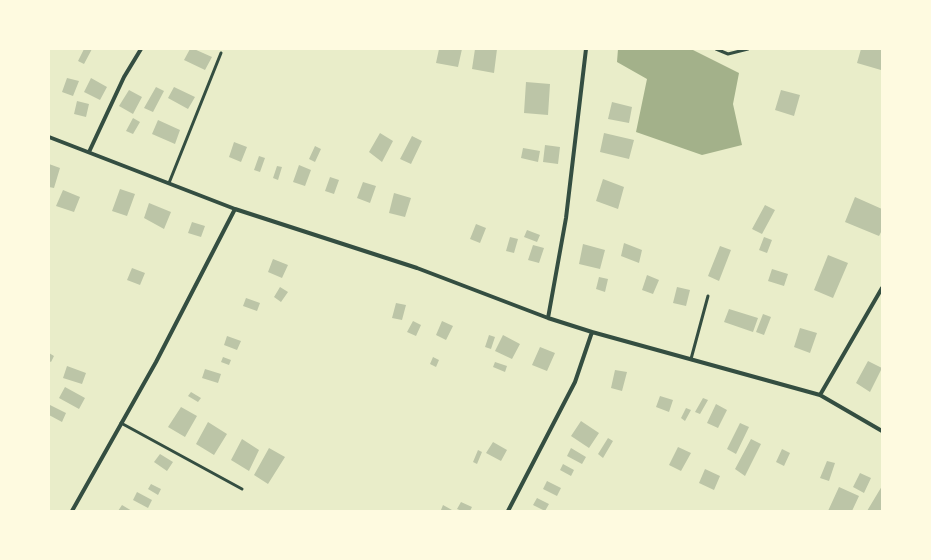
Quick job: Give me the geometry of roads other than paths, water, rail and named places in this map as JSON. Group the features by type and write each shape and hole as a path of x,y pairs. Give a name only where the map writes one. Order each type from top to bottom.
{"street":[{"path":"89,152 124,77 141,49"},
{"path":"548,318 566,218 586,49"},
{"path":"49,137 235,209 417,268 548,318 592,332 820,395 882,431"},
{"path":"72,511 156,362 235,209"},
{"path":"820,395 882,288"},
{"path":"508,511 575,382 592,332"}],"lane":[{"path":"716,49 728,54 748,49"},
{"path":"169,183 221,53"},
{"path":"691,360 708,296"},
{"path":"121,423 242,489"}]}
